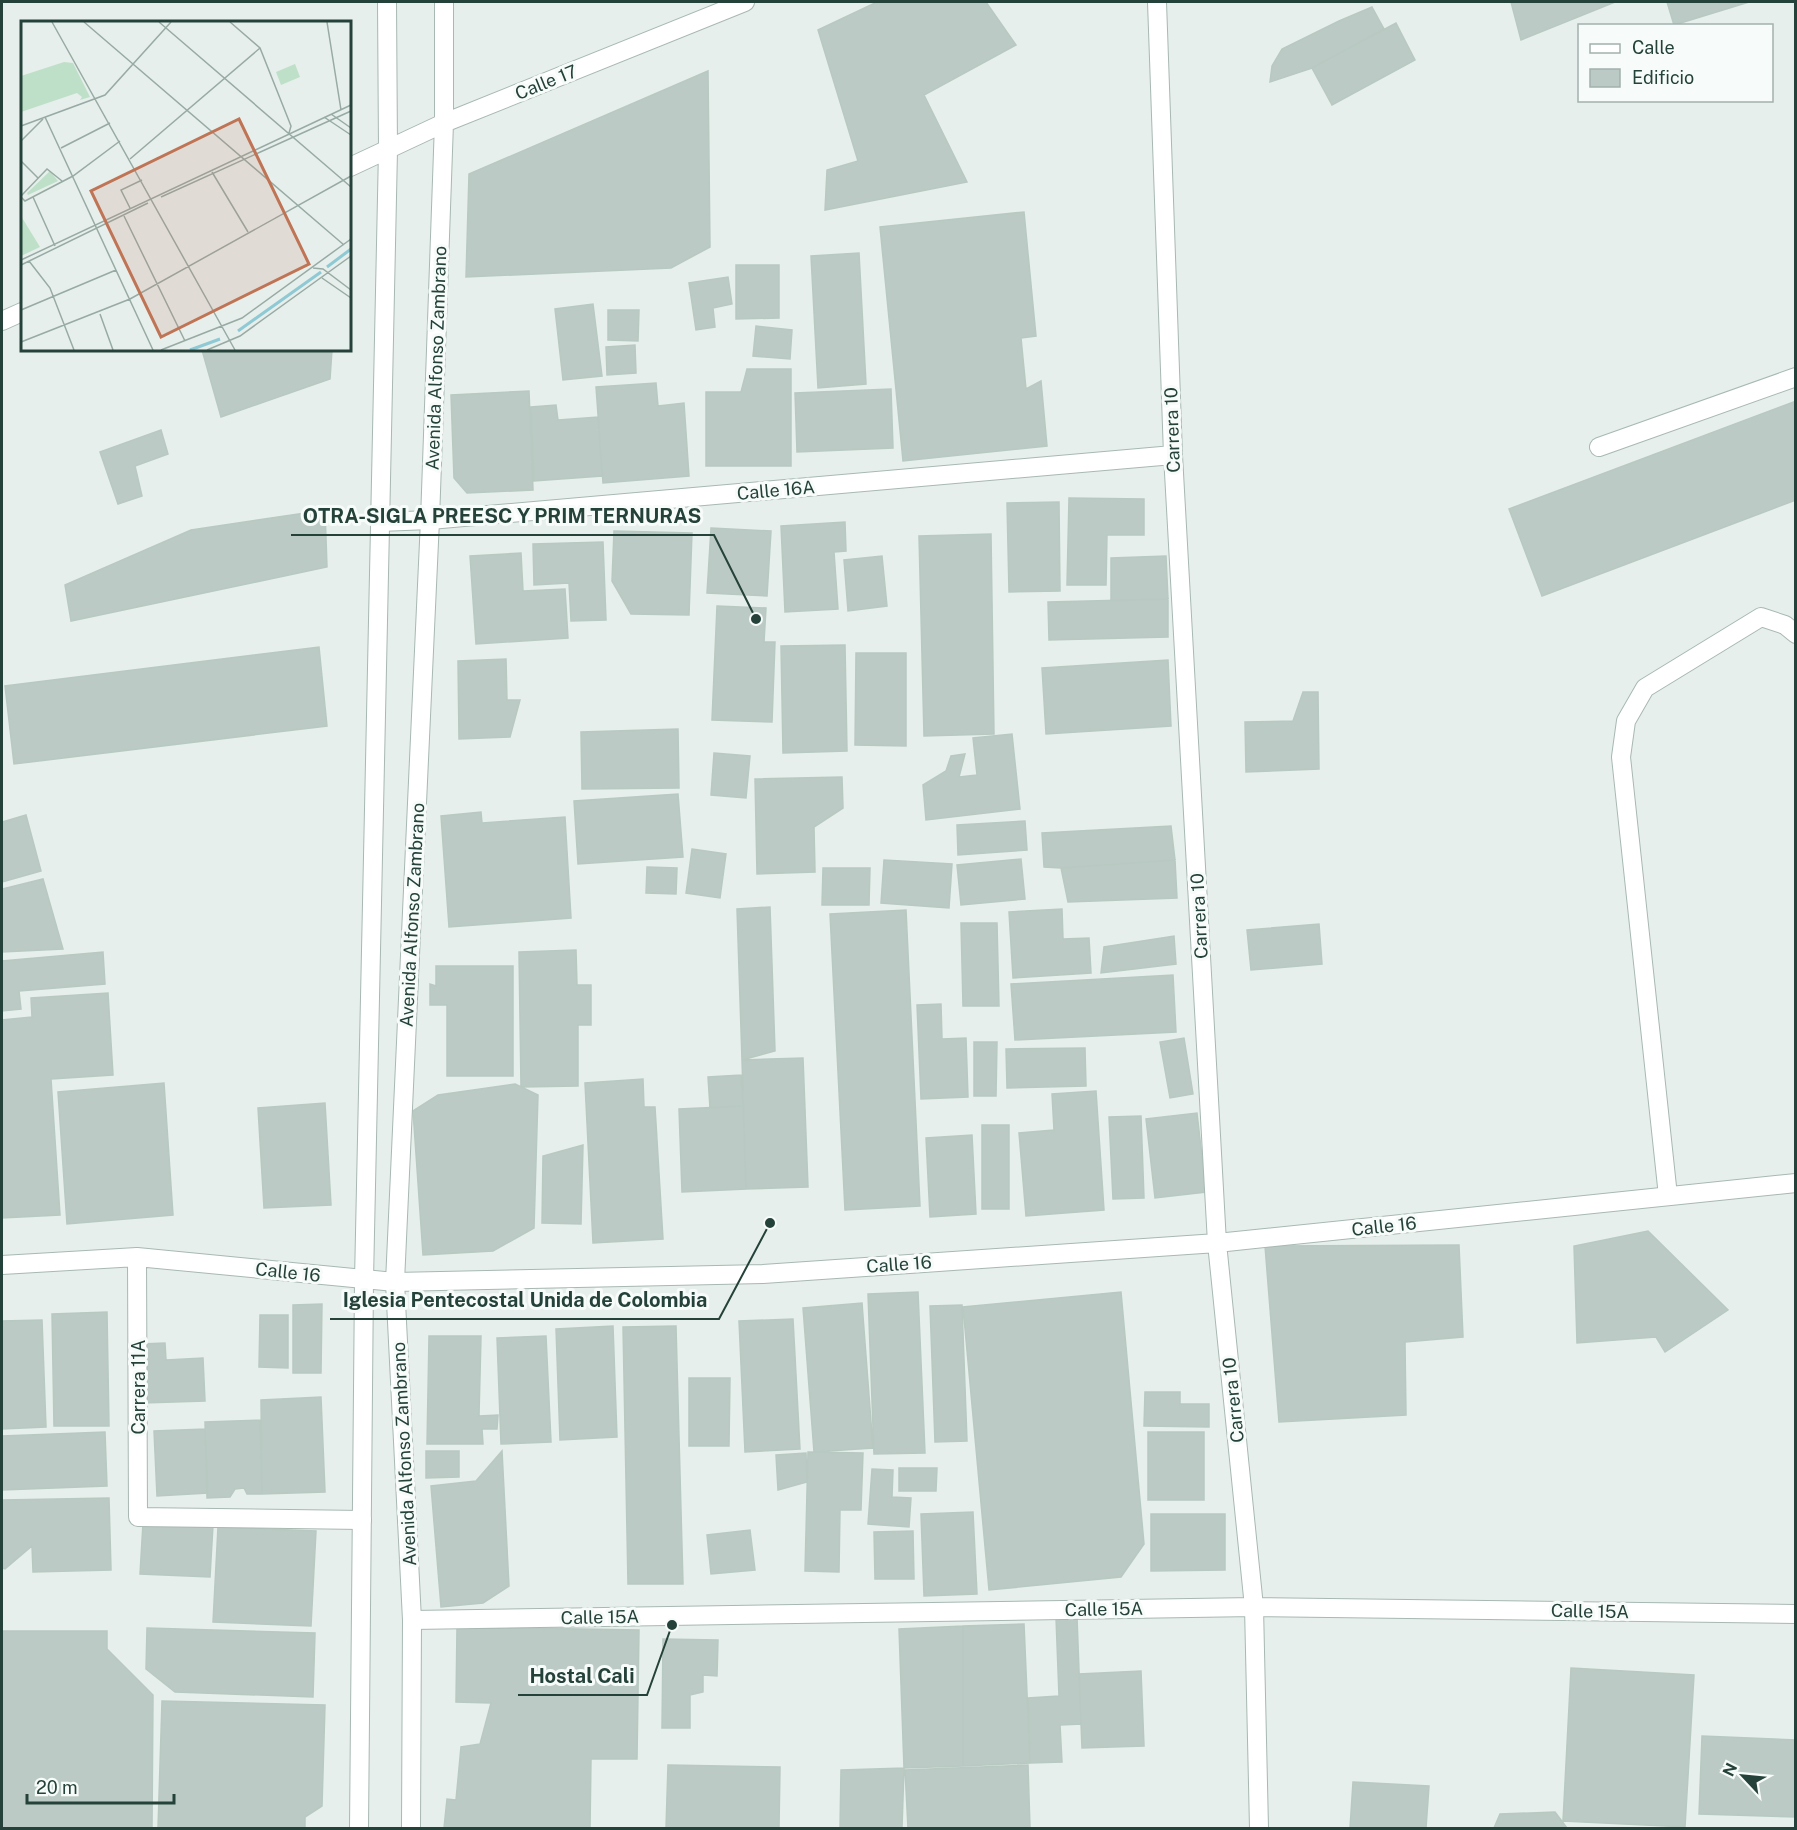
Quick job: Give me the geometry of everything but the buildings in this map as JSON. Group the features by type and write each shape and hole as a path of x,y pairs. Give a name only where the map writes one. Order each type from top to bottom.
{"street":[{"name":"Avenida Alfonso Zambrano","path":"359,1828 364,1280 388,150 387,2"},
{"name":"Avenida Alfonso Zambrano","path":"411,1828 412,1620 394,1282 430,520 444,123 444,2"},
{"name":"Calle 17","path":"351,167 444,123 745,2"},
{"name":"Carrera 10","path":"1157,2 1173,455 1217,1243 1254,1607 1260,1828"},
{"path":"2,321 21,312"},
{"path":"1599,447 1796,377"},
{"name":"Calle 16A","path":"380,522 430,520 1173,455"},
{"path":"1668,1196 1621,757 1626,721 1645,688 1761,617 1785,626 1796,634"},
{"name":"Calle 16","path":"2,1265 137,1257 394,1282 763,1274 1217,1243 1796,1183"},
{"name":"Carrera 11A","path":"137,1257 138,1517 362,1520"},
{"name":"Calle 15A","path":"412,1620 1254,1607 1796,1614"}],"place":[{"name":"OTRA-SIGLA PREESC Y PRIM TERNURAS","path":"756,619"},
{"name":"Iglesia Pentecostal Unida de Colombia","path":"770,1223"},
{"name":"Hostal Cali","path":"672,1625"}]}
